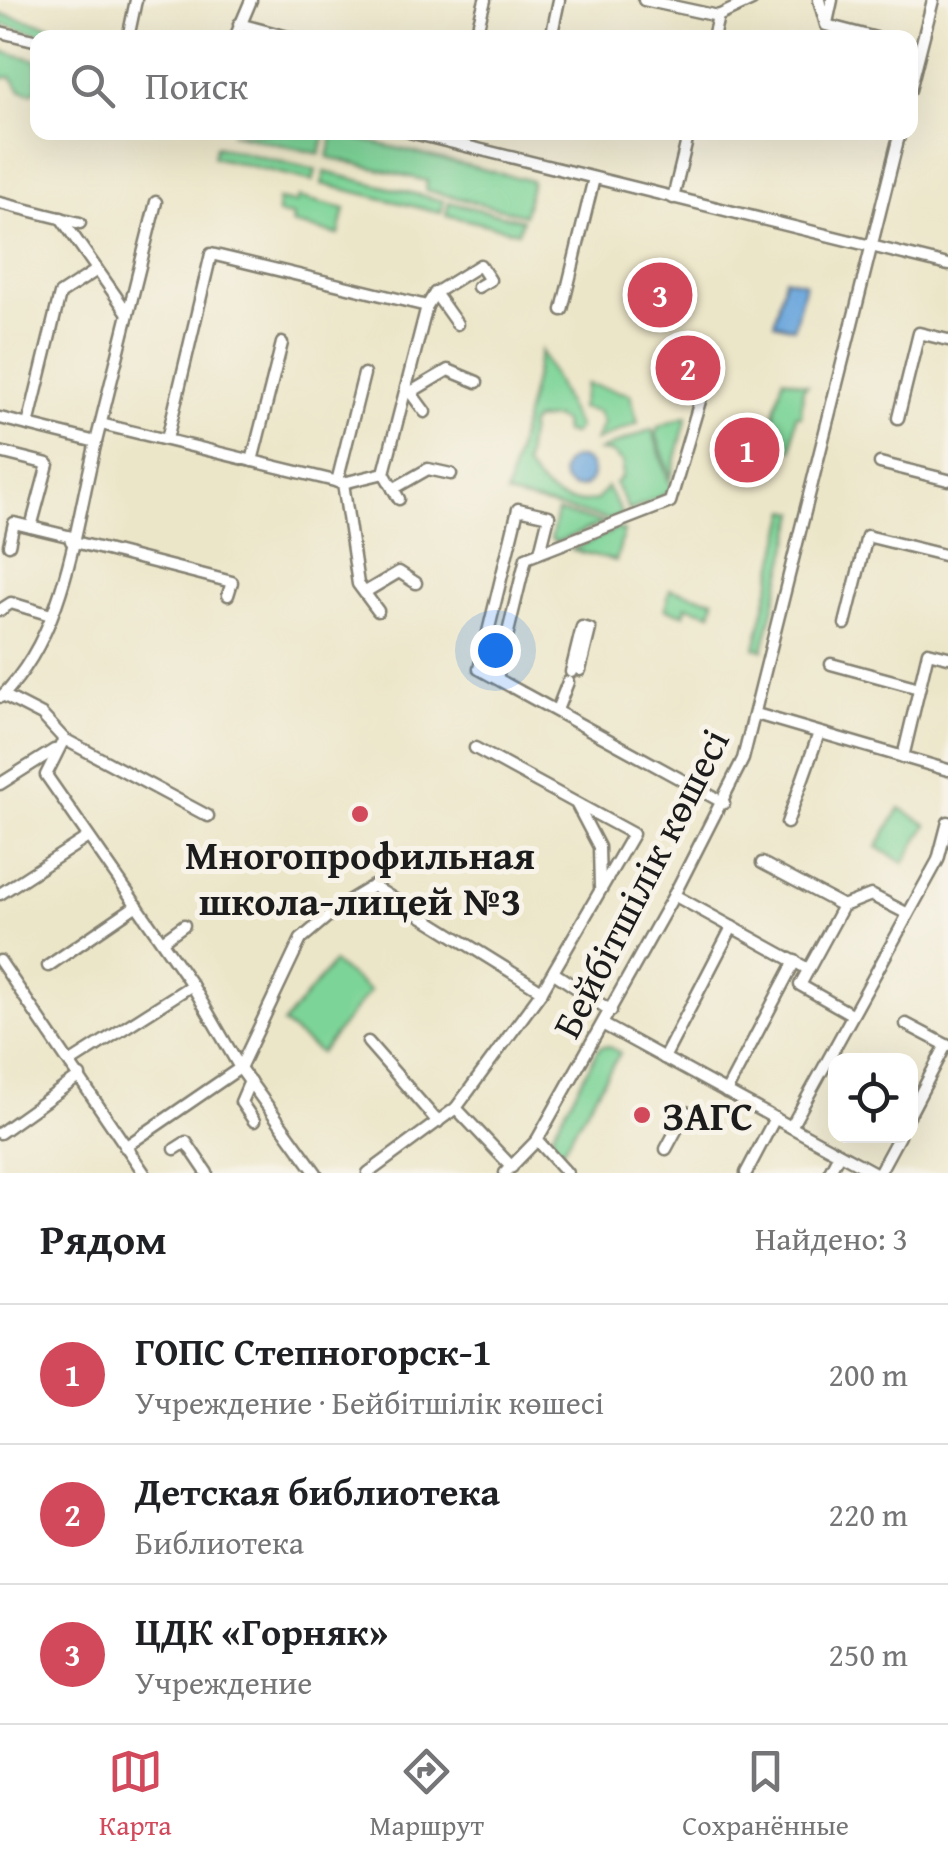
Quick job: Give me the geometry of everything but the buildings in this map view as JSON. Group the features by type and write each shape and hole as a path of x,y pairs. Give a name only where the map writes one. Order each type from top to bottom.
{"street":[{"path":"130,30 136,0"},
{"path":"477,30 485,0"},
{"path":"553,30 559,0"},
{"path":"644,0 683,4 718,16 752,0"},
{"path":"818,0 826,25"},
{"path":"826,25 832,0"},
{"path":"918,42 933,0"},
{"path":"236,30 247,1"},
{"path":"715,30 718,16"},
{"path":"238,24 261,30"},
{"path":"826,25 845,30"},
{"path":"0,32 30,39"},
{"path":"461,140 594,178 948,264"},
{"path":"673,198 687,140"},
{"name":"Бейбітшілік көшесі","path":"508,1170 538,1140 724,803 756,714 898,140"},
{"path":"562,310 594,178"},
{"path":"156,202 52,616 36,654 2,696 42,715 61,743 208,816"},
{"path":"0,203 80,223"},
{"path":"61,218 128,312"},
{"path":"166,440 211,254 428,306"},
{"path":"451,474 428,469 396,494 384,473 410,390 428,306 435,293 480,265 490,280 478,287"},
{"path":"28,425 60,294 97,270"},
{"path":"435,293 458,324"},
{"path":"898,418 919,333 948,340"},
{"path":"252,461 282,343"},
{"path":"410,390 448,370 477,382"},
{"path":"364,374 340,483 358,584 367,591 378,611"},
{"path":"410,390 425,412"},
{"path":"497,678 526,558 670,502 702,394"},
{"path":"0,418 96,442"},
{"path":"101,424 340,483 384,473"},
{"path":"0,452 48,464 31,527"},
{"path":"880,464 948,480"},
{"path":"540,552 549,516 518,510 479,669 724,803"},
{"path":"9,545 14,523 232,582 228,595"},
{"path":"844,624 867,536 948,556"},
{"path":"367,591 399,572 416,583"},
{"path":"0,610 10,603 52,616"},
{"path":"903,757 928,652 948,657"},
{"path":"831,664 920,688"},
{"path":"556,710 573,675"},
{"path":"756,714 948,770"},
{"path":"787,822 819,733"},
{"path":"0,784 61,743"},
{"path":"61,743 46,775 192,985 240,1068 316,1173"},
{"path":"368,1173 456,1108 554,973 633,834 475,748"},
{"path":"576,804 602,858 597,898"},
{"path":"791,1128 938,860 948,822"},
{"path":"0,894 88,837"},
{"path":"938,860 948,850"},
{"path":"762,863 843,906"},
{"path":"125,1147 240,1068 301,939 340,906 373,886 542,991"},
{"path":"851,1014 800,985 843,906 871,895 908,914"},
{"path":"674,896 808,969"},
{"path":"48,966 138,905"},
{"path":"162,940 184,925"},
{"path":"664,1058 732,927"},
{"path":"0,961 144,1173"},
{"path":"726,1092 795,961"},
{"path":"554,973 611,1011"},
{"path":"71,1062 192,985"},
{"path":"906,1024 947,1046 918,1099"},
{"path":"604,1025 877,1173 895,1143"},
{"path":"368,1042 438,1122"},
{"path":"0,1133 80,1076"},
{"path":"250,1081 242,1102 254,1122"},
{"path":"456,1108 508,1170"},
{"path":"666,1150 686,1112 708,1124"},
{"path":"746,1173 775,1118"},
{"path":"538,1140 567,1173"},
{"path":"175,1149 186,1142 207,1173"},
{"path":"829,1173 839,1154"}],"green space":[{"path":"0,14 68,30 30,31 0,24"},
{"path":"0,51 30,58 30,92 21,90 11,77 0,78"},
{"path":"260,140 323,140 320,154"},
{"path":"332,140 363,140 532,181 524,215 426,190 427,181 328,157"},
{"path":"216,146 316,170 313,181 213,157"},
{"path":"325,172 444,201 441,213 322,184"},
{"path":"298,197 345,209 339,235 292,224 293,216 278,214 278,200 296,203"},
{"path":"449,202 522,220 518,232 446,215"},
{"path":"541,351 578,428 573,434 564,432 563,422 554,418 534,420 525,466 547,490 564,500 597,500 607,487 622,514 610,520 506,495"},
{"path":"783,378 808,385 803,389 801,416 796,415 792,450 772,445 767,465 762,463"},
{"path":"586,384 630,394 638,423 595,441 603,424 598,412 580,408"},
{"path":"687,416 671,478 656,434 658,427"},
{"path":"652,429 672,491 629,511 615,483 622,477 623,463 612,453 599,451"},
{"path":"788,510 797,512 763,650 755,648"},
{"path":"557,512 605,523 556,542 551,539"},
{"path":"617,529 624,531 616,561 572,550"},
{"path":"670,589 714,600 711,613 686,606 684,614 665,609"},
{"path":"900,808 927,825 904,863 877,847"},
{"path":"333,963 370,991 320,1053 283,1024"},
{"path":"608,1046 620,1053 561,1152 553,1146 553,1132 600,1047"}],"water":[{"path":"785,278 805,283 794,328 774,323"},
{"path":"577,458 591,467 592,473 583,487 577,488 563,479 562,473 571,459"}],"place":[{"name":"ЦДК «Горняк»","path":"660,295"},
{"name":"Детская библиотека","path":"688,368"},
{"name":"ГОПС Степногорск-1","path":"747,450"},
{"name":"Многопрофильная школа-лицей №3","path":"360,814"},
{"name":"ЗАГС","path":"642,1115"}]}
